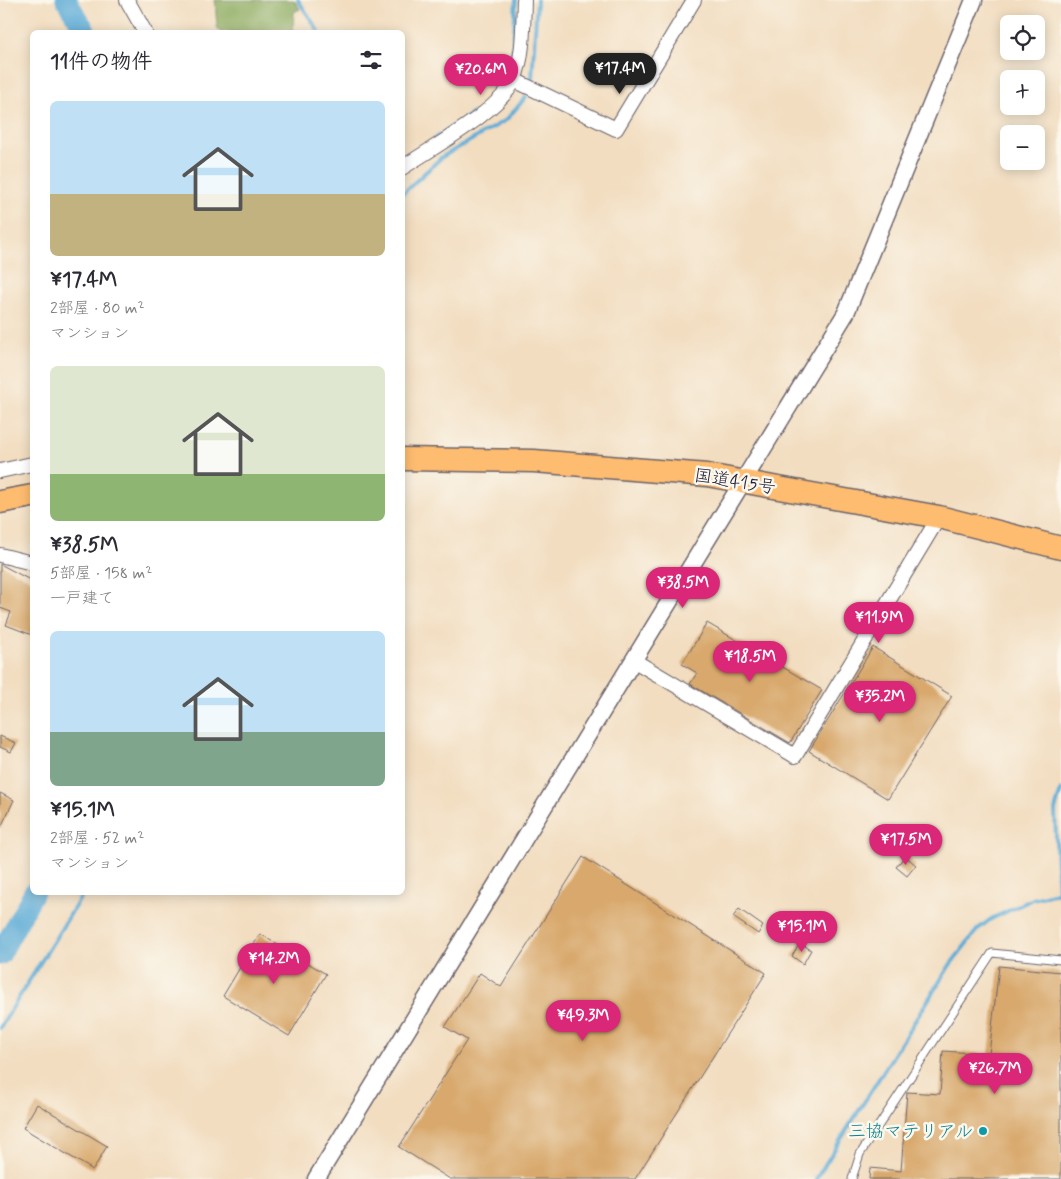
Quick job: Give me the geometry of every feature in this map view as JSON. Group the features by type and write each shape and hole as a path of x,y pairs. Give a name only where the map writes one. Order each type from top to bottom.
{"highway":[{"name":"国道415号","path":"405,459 534,461 707,475 939,517 1061,548"},
{"path":"0,502 30,496"}],"street":[{"path":"127,0 143,30"},
{"path":"405,166 477,118 502,97 514,80 522,47 524,0"},
{"path":"514,80 616,129 694,0"},
{"path":"316,1179 846,313 974,0"},
{"path":"0,471 30,464"},
{"path":"633,660 795,756 939,517"},
{"path":"0,555 30,562"}],"lane":[{"path":"852,1179 860,1154 992,953 1061,960"}],"green space":[{"path":"215,0 294,0 300,9 294,12 293,30 219,30"}],"building":[{"path":"0,564 30,580 30,634 6,625 11,612 0,608"},
{"path":"707,623 822,690 790,743 690,684 697,673 682,664"},
{"path":"873,647 952,696 888,799 809,751"},
{"path":"0,736 16,743 11,752 0,747"},
{"path":"0,793 14,800 0,829"},
{"path":"905,856 916,865 907,876 896,867"},
{"path":"583,857 766,973 635,1179 450,1179 399,1147 467,1040 445,1027 480,973 501,987"},
{"path":"739,909 763,926 758,934 733,917"},
{"path":"260,934 326,974 289,1036 223,996"},
{"path":"800,943 811,950 803,964 792,956"},
{"name":"三協マテリアル","path":"999,966 1061,972 1061,1179 869,1179 870,1168 901,1171 907,1092 940,1094 943,1051 989,1054"},
{"path":"37,1104 107,1146 93,1170 23,1128"}],"waterway":[{"path":"66,0 85,30"},
{"path":"298,0 318,30"},
{"path":"500,89 512,63 516,0"},
{"path":"532,79 537,0"},
{"path":"405,191 442,157 506,120 526,97"},
{"path":"435,139 473,113"},
{"path":"1058,893 1055,810 1061,790"},
{"path":"816,1179 950,965 978,929 991,919 1033,899 1061,892"},
{"path":"0,955 32,895"},
{"path":"0,1028 82,895"}],"place":[{"name":"三協マテリアル","path":"983,1131"}]}
